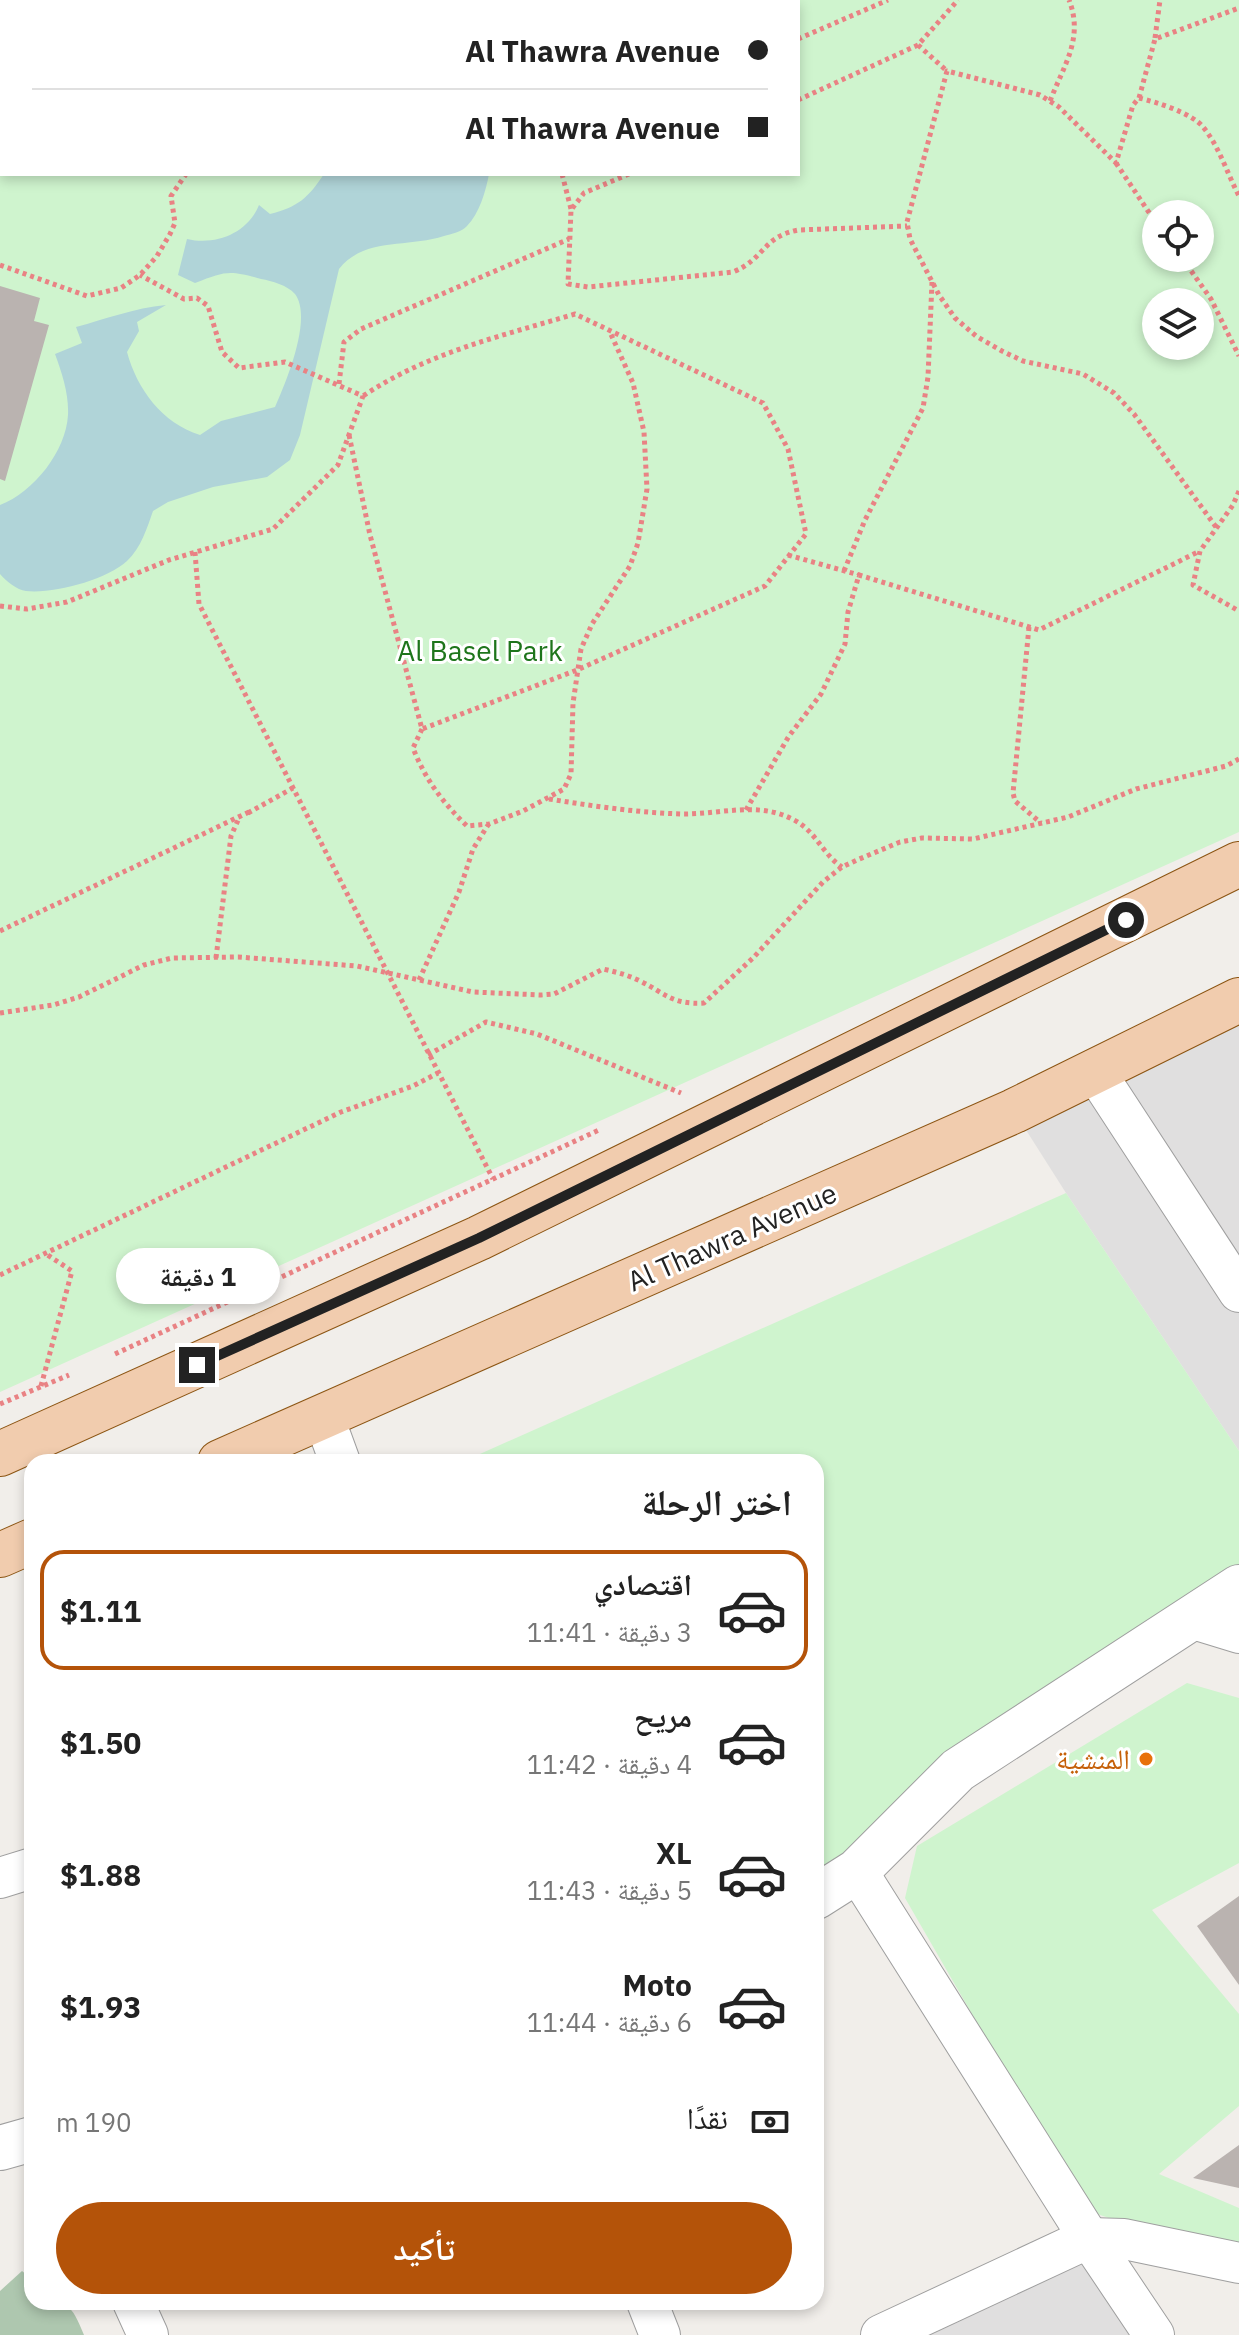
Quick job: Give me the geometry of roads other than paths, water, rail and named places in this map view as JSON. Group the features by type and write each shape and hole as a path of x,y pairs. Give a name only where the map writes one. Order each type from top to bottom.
{"main road":[{"path":"0,1454 479,1238 1239,864"},
{"name":"Al Thawra Avenue","path":"239,1454 1014,1111 1239,1000"},
{"path":"0,1555 24,1544"}],"street":[{"path":"1094,1070 1239,1292"},
{"path":"324,1418 337,1454"},
{"path":"824,1892 857,1871 958,1770 1239,1587"},
{"path":"1190,1618 1239,1633"},
{"path":"0,1878 24,1870"},
{"path":"857,1871 1089,2238 1154,2335"},
{"path":"0,2148 24,2141"},
{"path":"881,2335 1089,2238 1124,2239 1239,2263"},
{"path":"137,2310 148,2335"},
{"path":"650,2310 660,2335"}],"water":[{"path":"323,176 489,176 478,209 462,230 430,240 373,248 349,259 339,269 300,435 290,460 267,477 213,487 168,502 153,511 136,550 127,561 106,574 51,590 23,590 8,582 0,574 0,505 25,491 36,480 55,456 61,442 68,407 55,354 82,343 76,327 131,311 166,305 137,322 139,331 127,352 137,379 153,403 186,430 200,435 221,421 275,407 291,367 299,334 300,305 295,294 279,284 242,274 221,274 195,283 178,275 187,239 220,239 239,230 259,205 270,214 295,205"}],"place":[{"name":"المنشية","path":"1146,1759"}],"park label":[{"name":"Al Basel Park","path":"480,651"}]}
